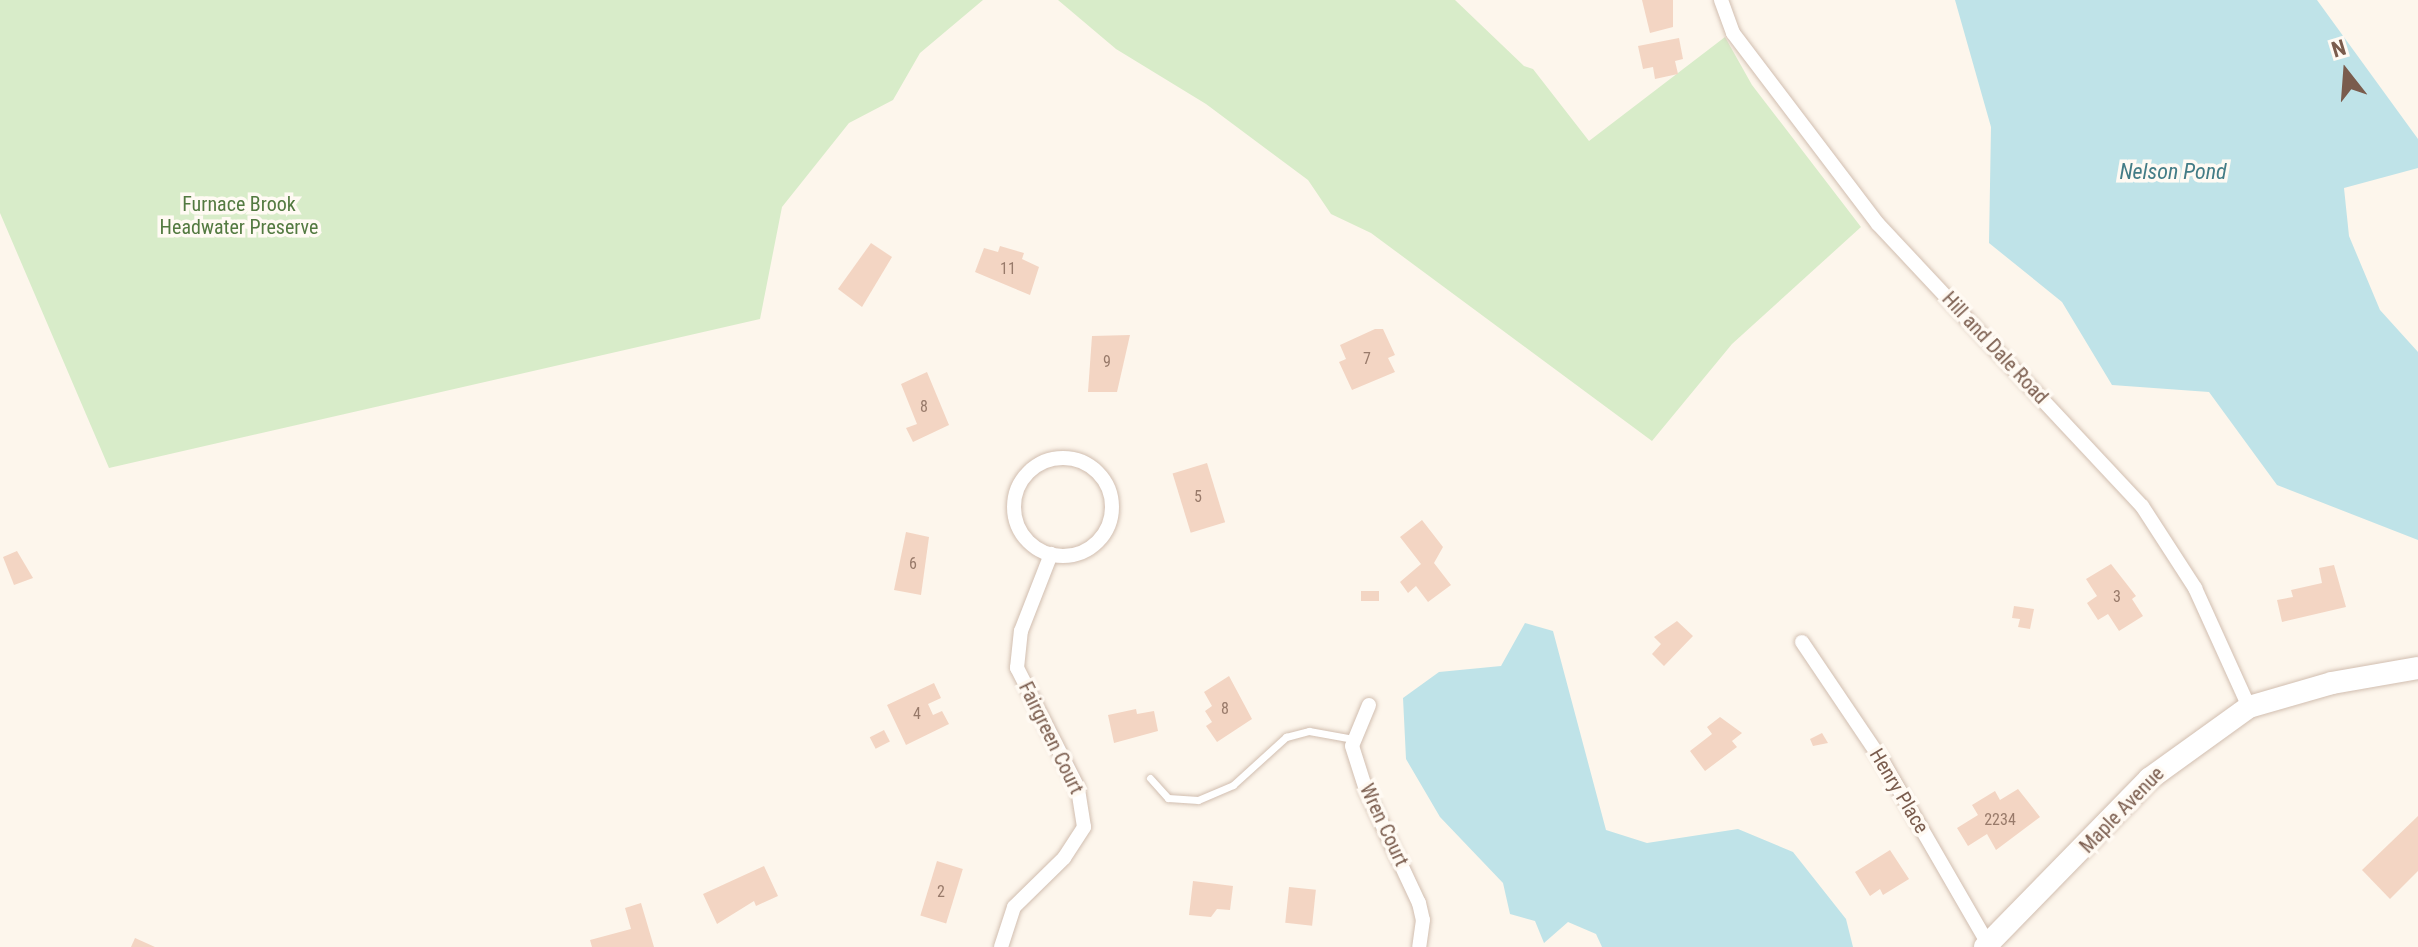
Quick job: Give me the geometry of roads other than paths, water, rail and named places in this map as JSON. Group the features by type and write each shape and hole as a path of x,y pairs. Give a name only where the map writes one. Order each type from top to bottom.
{"street":[{"name":"Hill and Dale Road","path":"1721,0 1733,33 1878,224 2142,506 2195,588 2249,707"},
{"path":"1069,458 1095,470 1106,483 1111,514 1096,543 1067,556 1051,554 1026,540 1014,514 1014,499 1034,467 1069,458"},
{"name":"Fairgreen Court","path":"1001,947 1014,907 1064,858 1084,827 1078,788 1017,668 1021,631 1051,554"},
{"name":"Henry Place","path":"1802,642 1883,762 1987,945"},
{"name":"Maple Avenue","path":"1987,945 2149,779 2249,707 2332,683 2418,668"},
{"path":"1353,739 1369,705"},
{"name":"Wren Court","path":"1353,739 1366,790 1419,903 1423,920 1419,947"}],"lane":[{"path":"1150,778 1168,798 1187,802 1233,785 1286,737 1309,731 1353,739"}],"water":[{"name":"Nelson Pond","path":"1955,0 2317,0 2418,139 2418,168 2344,188 2349,236 2380,310 2418,352 2418,540 2277,485 2209,392 2112,385 2062,302 1989,243 1991,127"},
{"path":"1525,623 1553,631 1606,830 1647,843 1738,829 1793,852 1846,919 1853,947 1602,947 1596,934 1568,922 1544,943 1535,921 1510,914 1503,883 1440,817 1406,759 1403,698 1439,672 1501,666"}],"park label":[{"name":"Furnace Brook Headwater Preserve","path":"239,216"}]}
